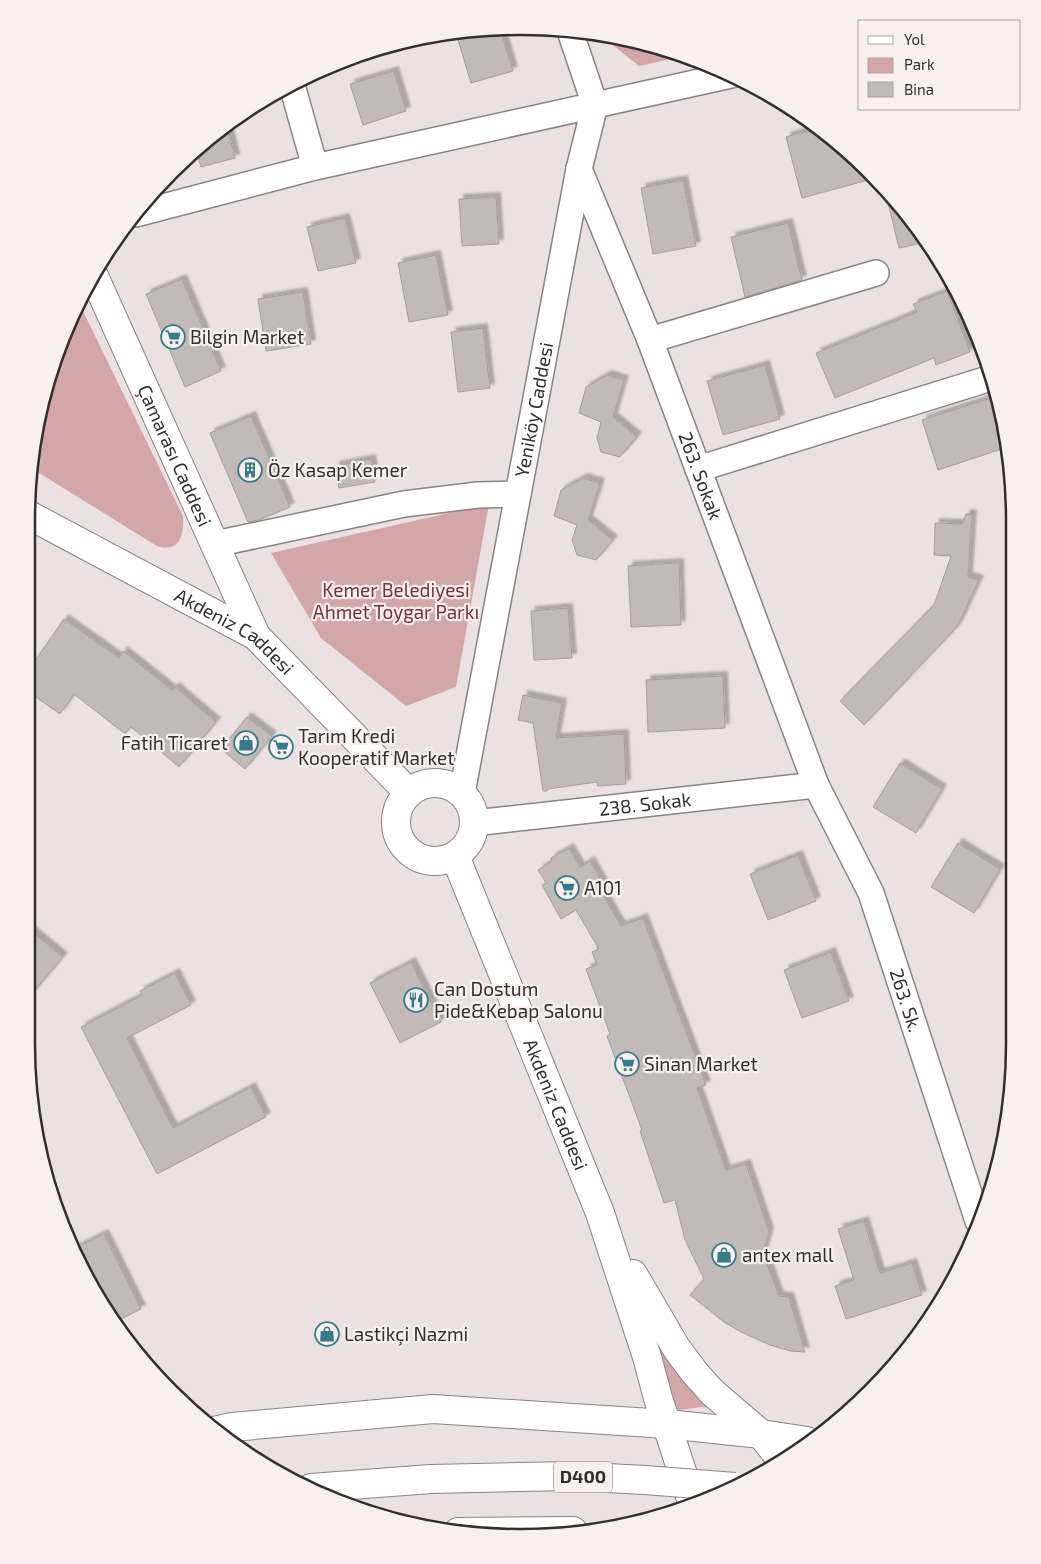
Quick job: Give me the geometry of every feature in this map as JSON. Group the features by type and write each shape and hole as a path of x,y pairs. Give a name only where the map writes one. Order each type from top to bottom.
{"main road":[{"name":"Çamarası Caddesi","path":"97,283 256,636"},
{"name":"Akdeniz Caddesi","path":"35,518 256,636 408,793"},
{"path":"426,784 445,784 462,793 471,807 474,823 471,836 465,847 455,856 437,861 418,857 404,845 396,828 398,808 408,793 426,784"},
{"name":"Akdeniz Caddesi","path":"455,856 600,1213 648,1357 691,1498"},
{"name":"Akdeniz Caddesi","path":"600,1213 650,1304 677,1349 695,1374 712,1392 761,1434 777,1455"},
{"path":"225,1429 432,1409 667,1424 800,1440"},
{"name":"D400","path":"324,1487 431,1479 570,1476 718,1487"}],"street":[{"path":"572,38 595,105"},
{"path":"146,211 314,167 719,78"},
{"path":"294,92 314,167"},
{"name":"Yeniköy Caddesi","path":"462,793 579,169 595,105"},
{"name":"263. Sokak","path":"579,169 650,340 816,785"},
{"path":"650,340 876,273"},
{"path":"698,469 985,380"},
{"path":"215,544 404,504 478,495 518,494"},
{"name":"238. Sokak","path":"474,823 816,785"},
{"name":"263. Sk.","path":"816,785 872,893 975,1213"}],"green space":[{"path":"611,43 670,59 639,66"},
{"path":"83,311 183,516 183,530 176,545 165,548 157,546 38,472 44,426 52,395 61,364"},
{"name":"Kemer Belediyesi Ahmet Toygar Parkı","path":"489,504 456,687 406,706 321,638 271,553"},
{"path":"659,1350 718,1409 701,1407 672,1411"}],"building":[{"path":"502,36 513,71 471,83 458,39"},
{"path":"394,71 406,111 363,125 350,84"},
{"path":"809,130 841,155 867,180 802,198 786,137"},
{"path":"229,132 235,158 201,167 198,157"},
{"path":"683,180 696,246 653,254 641,188"},
{"path":"496,197 499,244 462,246 459,199"},
{"path":"888,203 919,244 899,248"},
{"path":"345,218 356,263 318,271 307,227"},
{"path":"788,223 802,280 745,297 731,237"},
{"path":"436,255 448,315 409,322 398,263"},
{"path":"182,279 221,371 185,387 146,294"},
{"path":"947,291 970,352 936,365 934,358 835,398 816,353 917,312 913,304"},
{"path":"303,292 311,344 266,351 258,299"},
{"path":"483,328 490,388 458,392 451,332"},
{"path":"765,365 780,419 723,435 707,381"},
{"path":"607,375 624,380 613,417 637,437 620,457 601,452 597,438 601,422 579,413 586,387"},
{"path":"990,398 1001,449 938,470 922,420"},
{"name":"Öz Kasap Kemer","path":"251,416 290,507 259,520 248,522 210,433"},
{"path":"371,459 375,482 339,488 335,466"},
{"path":"583,478 600,483 588,520 613,540 596,560 577,555 572,540 577,525 554,516 561,490"},
{"path":"966,514 972,515 968,577 979,580 957,627 864,725 840,701 934,605 951,556 934,555 935,523 962,524"},
{"path":"679,563 681,625 631,627 628,566"},
{"path":"568,608 572,658 534,660 531,611"},
{"path":"64,619 119,658 123,651 172,690 175,687 216,722 179,767 131,727 125,734 74,694 60,714 35,697 35,661"},
{"path":"723,676 725,728 648,732 646,680"},
{"path":"523,695 562,703 556,738 624,734 626,784 598,786 597,782 543,791 533,723 518,720"},
{"name":"Fatih Ticaret","path":"247,717 272,736 245,769 221,749"},
{"path":"900,763 942,789 916,833 873,807"},
{"path":"958,843 1000,869 974,913 931,887"},
{"path":"569,848 580,867 590,861 604,885 599,888 621,926 643,918 706,1085 697,1088 726,1170 746,1164 769,1232 763,1253 779,1296 789,1297 805,1352 790,1351 770,1345 741,1332 724,1322 690,1295 704,1279 685,1240 675,1200 664,1203 640,1131 642,1130 607,1036 610,1034 586,969 597,965 592,952 599,949 576,910 561,919 542,885 546,883 538,870 552,861 551,858"},
{"path":"798,855 816,901 768,920 750,874"},
{"path":"35,934 63,957 35,990"},
{"path":"831,952 849,1001 802,1018 784,970"},
{"path":"411,962 441,1022 400,1043 370,983"},
{"path":"175,973 191,1005 127,1038 173,1128 251,1087 266,1117 157,1174 81,1027 142,995 140,991"},
{"path":"864,1221 880,1273 912,1263 922,1295 846,1319 835,1286 854,1280 838,1229"},
{"path":"104,1234 141,1309 121,1319 100,1286 80,1246"}],"place":[{"name":"Bilgin Market","path":"173,337"},
{"name":"Öz Kasap Kemer","path":"250,470"},
{"name":"Fatih Ticaret","path":"246,743"},
{"name":"Tarım Kredi Kooperatif Market","path":"281,747"},
{"name":"A101","path":"567,888"},
{"name":"Can Dostum Pide&Kebap Salonu","path":"416,1000"},
{"name":"Sinan Market","path":"627,1064"},
{"name":"antex mall","path":"724,1255"},
{"name":"Lastikçi Nazmi","path":"327,1334"}]}
